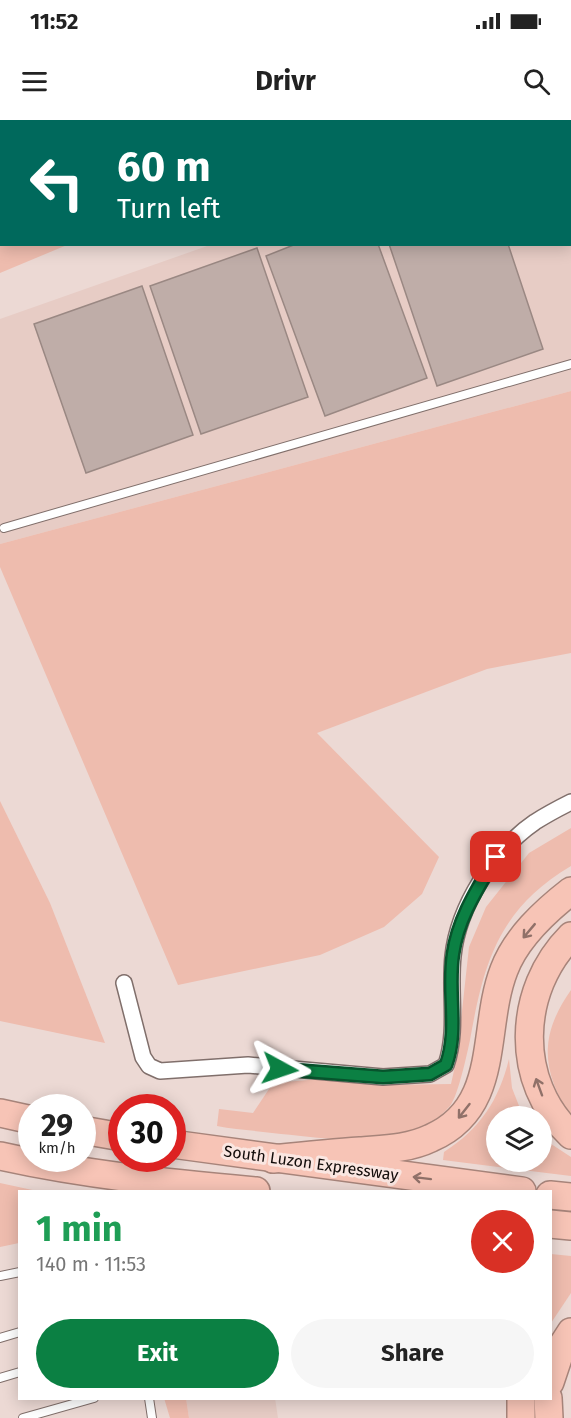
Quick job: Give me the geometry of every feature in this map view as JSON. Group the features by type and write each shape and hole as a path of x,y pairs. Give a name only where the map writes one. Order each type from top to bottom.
{"highway":[{"path":"273,1159 404,1147 432,1138 456,1122 474,1098 483,1079 499,983 508,960 532,927 571,891"},
{"path":"571,936 552,958 540,982 532,1004 529,1039 533,1072 542,1097 571,1135"},
{"path":"0,1113 18,1117"},
{"name":"South Luzon Expressway","path":"186,1146 514,1190"},
{"path":"0,1156 56,1168 132,1179 245,1190"},
{"path":"552,1195 571,1197"},
{"path":"552,1224 571,1226"},
{"path":"552,1376 562,1346 571,1332"},
{"path":"521,1400 521,1418"},
{"path":"548,1400 549,1418"}],"street":[{"path":"124,983 143,1057 149,1066 160,1071 248,1065 383,1077 430,1074 446,1065 453,1046 453,955 466,908 496,857 534,823 571,802"}],"lane":[{"path":"4,528 571,364"},
{"path":"0,1276 18,1272"},
{"path":"0,1338 18,1333"},
{"path":"0,1378 18,1373"},
{"path":"23,1418 87,1400"},
{"path":"149,1400 152,1418"}],"shaded area":[{"path":"0,246 65,246 0,273"},
{"path":"207,246 571,246 571,391 0,544 0,319"},
{"path":"571,391 571,653 487,669 317,733 439,857 422,894 384,927 320,955 178,985 0,567 0,544"},
{"path":"0,801 50,903 105,1043 0,1021"},
{"path":"571,828 571,866 527,900 511,919 499,940 482,986 456,1093 450,1106 433,1121 414,1131 370,1140 324,1138 217,1126 219,1109 253,1113 273,1083 320,1079 381,1085 451,1084 457,1057 469,947 486,907 529,853"},
{"path":"571,990 571,1118 554,1085 548,1054 553,1023"},
{"path":"509,1059 512,1088 519,1106 490,1106 500,1088"},
{"path":"486,1112 486,1165 443,1160 444,1152 468,1134"},
{"path":"552,1145 571,1157 571,1176 539,1172 552,1172"},
{"path":"0,1183 32,1190 18,1190 18,1243 0,1247"},
{"path":"552,1254 571,1256 571,1293 552,1322"},
{"path":"165,1400 186,1400 189,1418 170,1418"},
{"path":"186,1400 275,1400 278,1418 189,1418"}],"building":[{"path":"291,246 379,246 427,378 325,416 266,256"},
{"path":"390,246 509,246 543,349 437,386"},
{"path":"257,248 308,397 201,434 150,286"},
{"path":"142,286 193,435 86,473 34,324"}],"route":[{"path":"280,1069 383,1077 430,1074 446,1065 453,1046 453,955 466,908 496,857"}]}
